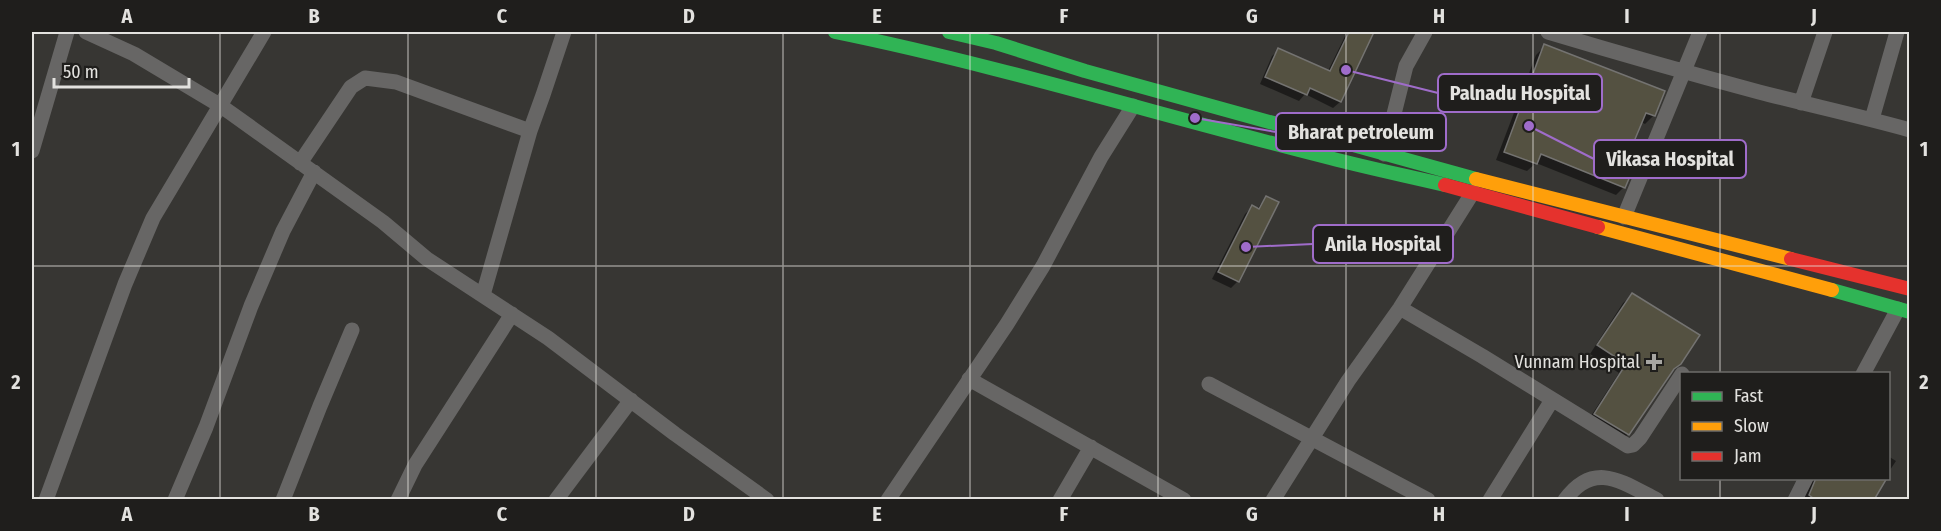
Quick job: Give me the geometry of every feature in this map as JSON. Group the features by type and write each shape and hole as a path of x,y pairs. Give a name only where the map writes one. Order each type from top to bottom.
{"main road":[{"path":"835,32 996,69 1329,158 1473,192 1904,311"},
{"path":"949,32 997,37 1075,68 1384,154 1910,290"}],"street":[{"path":"32,151 67,32"},
{"path":"86,32 134,54 221,106 383,222 427,259 548,338 765,499"},
{"path":"46,500 124,284 153,218 264,32"},
{"path":"483,295 530,131 564,32"},
{"path":"1384,154 1406,66 1425,32"},
{"path":"1548,32 1684,72 1910,130"},
{"path":"1624,217 1700,32"},
{"path":"1801,103 1824,32"},
{"path":"1872,119 1897,32"},
{"path":"300,163 351,87 365,78 396,82 530,131"},
{"path":"888,500 1007,324 1101,157 1133,106"},
{"path":"175,500 283,231 314,172"},
{"path":"1273,500 1348,381 1400,308 1473,192"},
{"path":"1400,308 1628,446 1633,445 1680,377"},
{"path":"1864,372 1904,311"},
{"path":"398,500 415,465 512,314"},
{"path":"283,500 352,330"},
{"path":"969,379 1184,500"},
{"path":"1209,384 1428,500"},
{"path":"556,500 631,400"},
{"path":"1490,500 1552,400"},
{"path":"1060,500 1091,447"},
{"path":"1565,500 1575,485 1601,476 1619,481 1657,500"},
{"path":"1795,500 1805,480"}],"building":[{"path":"1349,32 1374,32 1341,102 1310,88 1307,95 1265,77 1278,48 1330,71"},
{"path":"1544,44 1665,91 1655,116 1646,113 1630,151 1639,155 1625,188 1541,154 1537,164 1504,152"},
{"path":"1266,196 1279,202 1239,282 1218,272 1252,205 1259,209"},
{"path":"1632,293 1700,335 1629,435 1594,414 1626,364 1597,345"},
{"path":"1815,480 1886,480 1874,500 1816,500 1809,495"}],"traffic: fast":[{"path":"835,32 960,60 1268,142 1445,185"},
{"path":"949,32 996,43 1085,71 1476,179"},
{"path":"1832,290 1910,312"}],"traffic: slow":[{"path":"1476,179 1791,259"},
{"path":"1598,227 1832,290"}],"traffic: jam":[{"path":"1445,185 1598,227"},
{"path":"1791,259 1910,289"}],"place":[{"name":"Palnadu Hospital","path":"1346,70"},
{"name":"Bharat petroleum","path":"1195,118"},
{"name":"Vikasa Hospital","path":"1529,126"},
{"name":"Anila Hospital","path":"1246,247"},
{"name":"Vunnam Hospital","path":"1654,362"}]}
